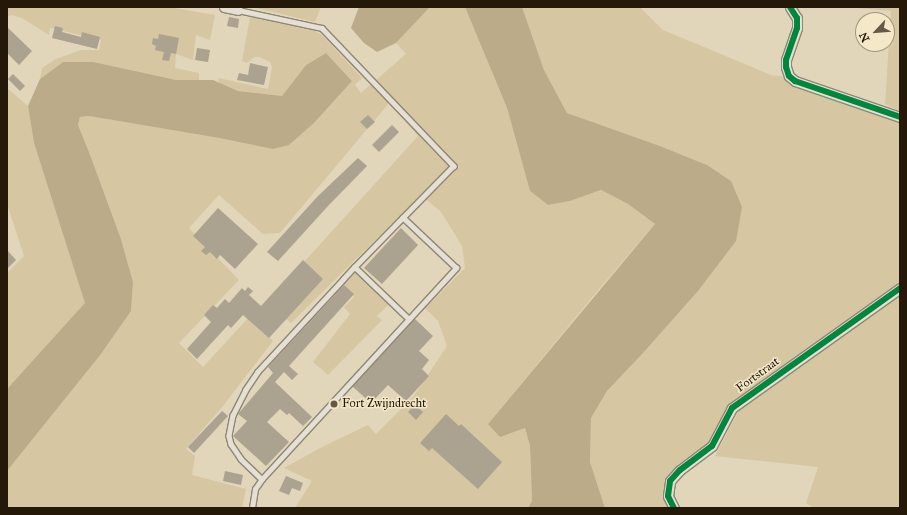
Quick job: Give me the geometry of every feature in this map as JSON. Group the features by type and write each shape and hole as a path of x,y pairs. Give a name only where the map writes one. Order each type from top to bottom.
{"street":[{"path":"224,7 238,10"},
{"path":"790,7 797,18 797,28 786,60 786,67 789,76 795,81 900,117"},
{"name":"Fortstraat","path":"674,508 668,496 670,481 680,470 712,446 732,408 900,288"}],"lane":[{"path":"238,10 322,28 454,166 355,268 258,372 232,415 229,426 231,444 241,460 262,479"},
{"path":"252,508 255,489 262,479 456,268 403,218"},
{"path":"355,268 409,319"}],"shaded area":[{"path":"7,7 169,7 215,15 210,40 196,35 193,60 176,54 175,68 199,73 199,80 176,80 63,62 40,79 42,68 56,59 81,50 99,50 101,40 50,28 49,35 22,18 12,15 7,17"},
{"path":"252,7 321,7 315,22"},
{"path":"359,7 430,7 396,43 377,52 364,43 351,28"},
{"path":"430,7 465,7 507,108 530,191 548,205 570,201 601,190 628,204 655,224 599,289 488,424 525,427 530,446 532,501 528,508 295,508 312,481 284,468 320,448 368,425 376,434 413,397 447,346 438,321 425,308 465,268 462,246 441,212 421,195 291,323 267,303 418,136 389,103 280,233 263,234 219,195 189,228 239,280 179,343 203,367 250,316 273,341 223,406 186,449 195,456 192,475 246,489 242,508 7,507 7,471 101,354 131,311 133,282 121,239 78,125 80,117 89,116 219,138 273,149 289,145 314,123 352,81 326,53 306,65 282,96 238,91 219,83 218,78 268,89 272,67 270,62 259,57 255,57 247,63 242,61 250,17 306,29 307,26 322,35 362,78 355,85 361,93 406,54 396,43"},
{"path":"465,7 522,7 544,70 567,113 660,146 707,165 731,181 742,207 736,241 698,291 607,391 591,418 590,462 605,508 528,508 532,501 530,446 525,428 500,437 488,424 655,224 628,204 601,190 570,201 548,205 530,191 507,108"},
{"path":"522,7 640,7 663,30 771,75 786,77 900,121 900,284 733,402 708,446 674,470 669,478 669,508 605,508 590,462 591,418 607,391 698,291 707,165 660,146 567,113 544,70"},
{"path":"847,7 900,7 900,111 885,104 888,52 895,52 895,12"},
{"path":"326,53 352,81 314,123 289,145 273,149 219,138 89,116 80,117 78,125 121,239 133,282 131,311 101,354 7,471 7,389 85,303 34,143 28,106 40,79 63,62 93,62 176,80 213,80 238,91 282,96 306,65"},
{"path":"7,88 28,106 34,143 86,303 7,389 7,273 24,256 7,204"},
{"path":"353,270 389,304 377,316 382,320 328,375 313,362 350,314 344,307 354,297 341,285"},
{"path":"900,295 900,508 814,508 806,503 818,467 715,456 739,410 756,395 868,319"}],"building":[{"path":"229,17 239,19 238,28 227,26"},
{"path":"55,26 63,28 62,32 81,37 82,32 100,37 97,49 52,38"},
{"path":"7,27 32,51 19,65 7,53"},
{"path":"159,34 179,38 176,54 171,53 169,61 162,60 164,52 155,50 156,46 152,44 153,38 158,39"},
{"path":"197,48 210,50 208,62 195,60"},
{"path":"250,63 268,67 264,85 237,80 239,73 248,75"},
{"path":"13,74 25,86 20,91 8,79"},
{"path":"368,115 375,122 367,129 360,122"},
{"path":"392,125 399,132 379,152 372,145"},
{"path":"358,158 367,166 278,261 267,252 318,196"},
{"path":"218,208 258,244 235,269 220,255 217,259 210,252 206,255 201,251 205,247 193,236"},
{"path":"401,228 418,245 382,284 364,268"},
{"path":"7,250 16,260 7,269"},
{"path":"303,260 323,279 269,338 243,315 231,328 228,325 197,359 187,349 211,322 204,315 213,305 217,308 225,299 229,303 242,288 245,291 248,287 253,291 249,295 261,306"},
{"path":"344,285 354,294 289,366 298,374 292,380 284,372 275,382 312,417 303,426 289,413 287,415 280,409 267,422 289,442 266,466 233,436 247,421 238,414 273,373 268,367"},
{"path":"415,319 433,336 419,351 429,360 422,369 429,376 406,401 388,385 371,403 352,386"},
{"path":"415,405 423,412 416,420 408,412"},
{"path":"222,411 228,416 194,453 188,447"},
{"path":"446,414 459,426 461,424 502,462 478,489 432,448 429,451 420,443"},
{"path":"225,471 243,475 241,485 223,481"},
{"path":"286,476 303,483 300,491 292,488 289,495 279,491"}],"cycle path":[{"path":"790,7 797,18 797,28 786,60 786,67 789,76 795,81 900,117"},
{"path":"674,508 668,496 670,481 680,470 712,446 732,408 900,288"}],"place":[{"name":"Fort Zwijndrecht","path":"334,404"}]}
